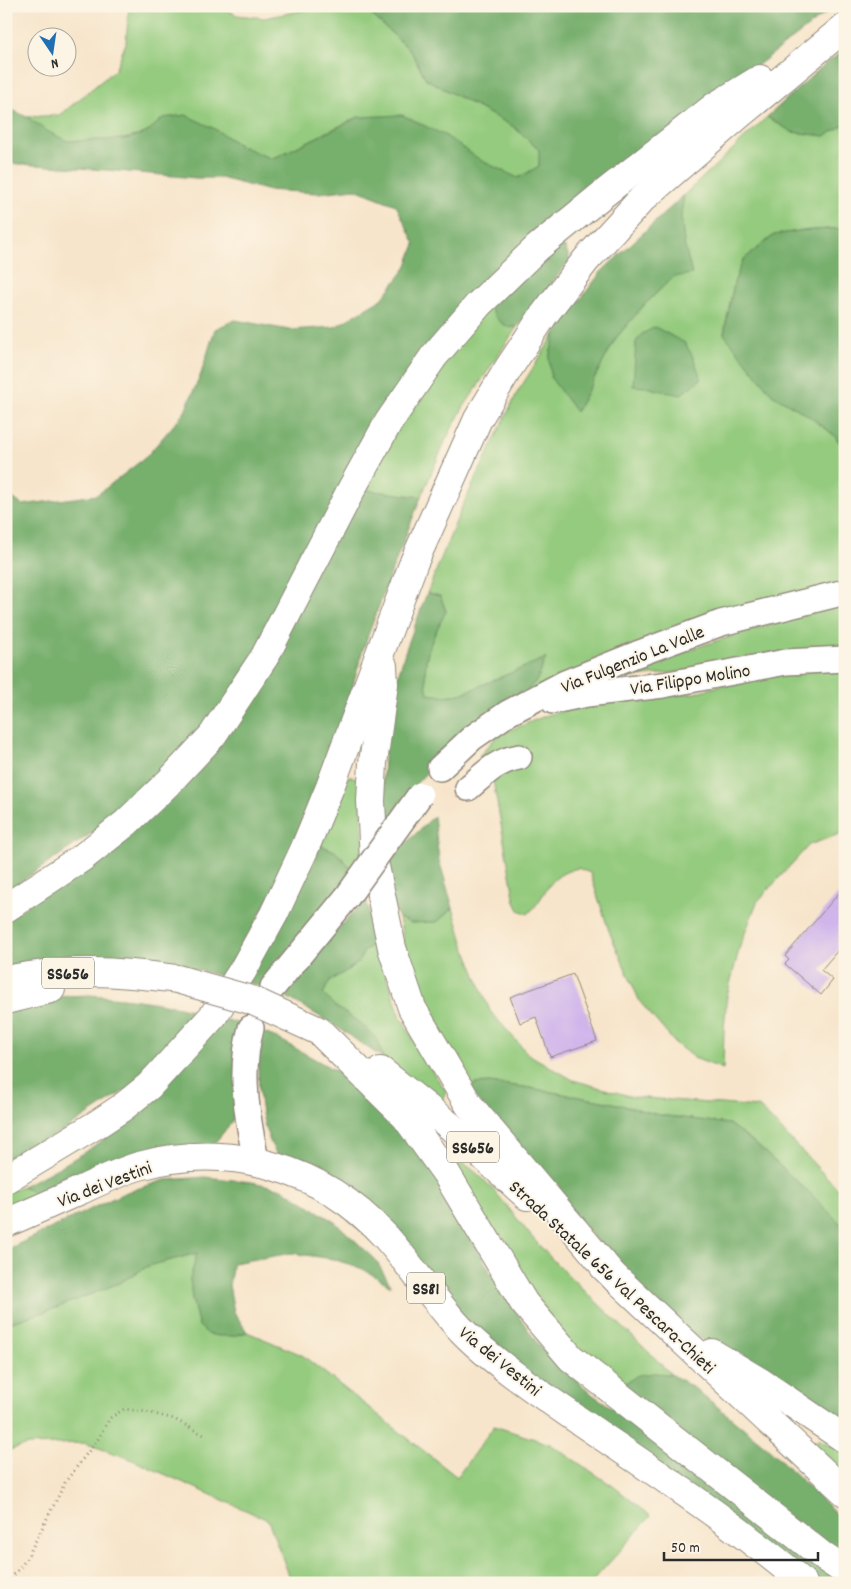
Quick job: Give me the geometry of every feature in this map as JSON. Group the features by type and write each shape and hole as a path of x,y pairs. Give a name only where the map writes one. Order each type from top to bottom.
{"main road":[{"path":"6,1179 116,1112 149,1086 213,1016 243,970 274,914 304,850 330,788 414,562 478,420 508,369 543,316 586,260 642,199 761,96 845,27"},
{"path":"6,908 83,857 126,823 168,783 212,736 265,656 388,423 434,356 478,305 537,248 714,107 845,27"},
{"path":"382,646 384,684 373,763 371,801 374,861 392,948 412,1008 470,1105 616,1279"},
{"name":"Strada Statale 656 Val Pescara-Chieti","path":"6,980 59,973 95,971 129,972 176,979 251,1000 318,1031 356,1053 450,1126 845,1492"},
{"path":"6,1000 129,972"},
{"path":"318,1031 406,1117 446,1173 524,1303 571,1358 824,1557 845,1571"},
{"path":"6,1169 48,1154"},
{"name":"Via dei Vestini","path":"6,1223 137,1166 167,1159 216,1156 256,1160 302,1177 335,1194 364,1214 386,1237 450,1318 476,1344 513,1374 714,1512 803,1583"},
{"path":"665,1325 762,1383 845,1439"}],"street":[{"name":"Via Fulgenzio La Valle","path":"440,768 472,738 508,714 565,683 721,623 845,592"},
{"name":"Via Filippo Molino","path":"508,714 587,694 663,685 786,662 845,660"},
{"path":"468,788 489,769 505,760 519,757"},
{"path":"273,987 347,897 420,795"},
{"path":"251,1028 246,1047 245,1089 248,1122 256,1160"}],"path":[{"path":"8,1583 27,1558 66,1482 98,1439 110,1418 124,1409 147,1412 174,1419 204,1435"}],"green space":[{"path":"129,6 222,6 236,15 264,18 325,6 362,6 410,50 426,79 514,127 540,150 539,166 518,179 482,161 358,117 272,159 239,145 213,128 163,118 150,130 139,135 107,141 74,142 57,137 27,117 60,115 115,70 126,43"},
{"path":"362,6 835,6 693,115 455,317 246,669 206,732 131,806 6,892 6,493 22,505 97,495 146,457 184,413 201,374 215,329 235,320 289,330 335,327 382,299 406,268 415,244 396,205 355,189 318,193 266,190 221,178 196,178 6,163 6,107 67,141 126,139 146,133 163,118 186,115 213,128 239,145 272,159 359,117 402,115 446,136 482,161 518,178 539,166 539,150 514,127 426,79 410,50"},
{"path":"845,50 845,124 825,136 792,132 767,117 825,64"},
{"path":"767,117 792,132 825,136 845,124 845,228 798,231 774,235 743,260 734,283 724,333 772,394 806,414 834,435 845,450 845,585 527,691 546,658 461,694 443,696 428,694 425,670 426,660 432,641 446,611 440,596 427,593 462,507 517,393 556,332 549,358 576,412 616,338 644,305 673,277 684,243 680,215 684,195"},
{"path":"684,195 681,215 684,243 692,274 673,277 644,305 616,338 576,412 551,378 549,358 556,332 601,272"},
{"path":"845,228 845,450 834,435 806,414 772,394 724,334 734,283 743,260 774,235 798,231"},
{"path":"565,247 570,260 517,327 503,324 489,306 551,248"},
{"path":"489,306 509,328 517,327 463,408 446,439 421,497 358,489 412,407"},
{"path":"655,327 685,343 694,359 701,379 680,395 633,386 636,342 642,334"},
{"path":"358,489 421,497 363,649 342,725 280,878 226,977 190,968 133,962 6,967 6,921 159,808"},
{"path":"427,593 440,596 446,611 432,641 426,660 425,670 428,694 443,696 461,694 546,658 537,680 527,691 466,731 412,788 379,836 387,714 405,652"},
{"path":"845,605 845,653 600,681 752,630"},
{"path":"845,663 845,832 809,845 757,902 740,946 727,995 723,1069 694,1058 675,1043 640,1002 609,931 590,873 578,868 567,871 548,886 535,907 528,914 519,910 515,902 493,780 487,763 479,756 498,735 550,714 607,700 695,693 748,677"},
{"path":"348,776 360,779 364,853 354,871 335,851 319,845"},
{"path":"434,816 439,860 453,908 437,922 411,923 399,918 380,877 394,855"},
{"path":"319,845 335,851 354,871 267,989 241,980"},
{"path":"366,898 375,943 364,951 358,963 329,982 323,994 336,1007 363,1025 378,1040 383,1058 334,1025 280,993"},
{"path":"453,908 463,942 490,1011 528,1054 573,1080 633,1097 759,1107 845,1196 845,1228 812,1195 729,1124 660,1115 613,1103 524,1087 489,1083 475,1084 468,1089 417,1007 399,918 411,923 437,922"},
{"path":"375,943 400,1015 425,1061 446,1091 438,1104 383,1058 378,1040 363,1025 336,1007 323,994 329,982 358,963 364,951"},
{"path":"90,995 145,1001 199,1012 138,1082 65,1130 6,1158 6,1009 66,996"},
{"path":"224,1019 237,1023 235,1033 236,1108 232,1122 209,1150 41,1196 22,1186 75,1158 125,1123 164,1087"},
{"path":"259,1031 277,1038 345,1076 425,1155 497,1284 540,1347 593,1395 684,1456 845,1583 812,1583 512,1364 280,1159 266,1131 262,1114 258,1080"},
{"path":"489,1083 524,1087 613,1103 660,1115 729,1124 758,1146 812,1195 845,1228 845,1431 739,1360 659,1315 468,1089 475,1084"},
{"path":"450,1159 469,1167 488,1184 553,1260 672,1375 655,1373 621,1386 567,1343 447,1161"},
{"path":"205,1177 252,1182 283,1189 336,1223 375,1259 391,1286 363,1269 333,1259 292,1253 233,1263 229,1285 234,1312 247,1332 233,1336 218,1336 208,1334 199,1326 192,1299 190,1279 197,1253 148,1266 119,1283 56,1308 6,1324 6,1250 124,1193 165,1180"},
{"path":"22,1186 41,1196 6,1214 6,1193"},
{"path":"198,1253 190,1279 192,1299 199,1326 233,1336 247,1332 302,1355 457,1477 494,1426 550,1444 613,1486 651,1516 591,1583 292,1583 268,1520 128,1458 84,1443 28,1445 6,1451 6,1324 56,1308 119,1283 148,1266"},
{"path":"655,1373 673,1375 698,1391 767,1447 845,1522 845,1563 621,1386 638,1375"},
{"path":"818,1439 845,1452 845,1480 813,1451"}],"building":[{"path":"845,886 845,942 821,970 833,980 821,995 785,964 789,960 785,956"},
{"path":"573,974 597,1041 550,1057 536,1017 520,1023 510,997"}]}
